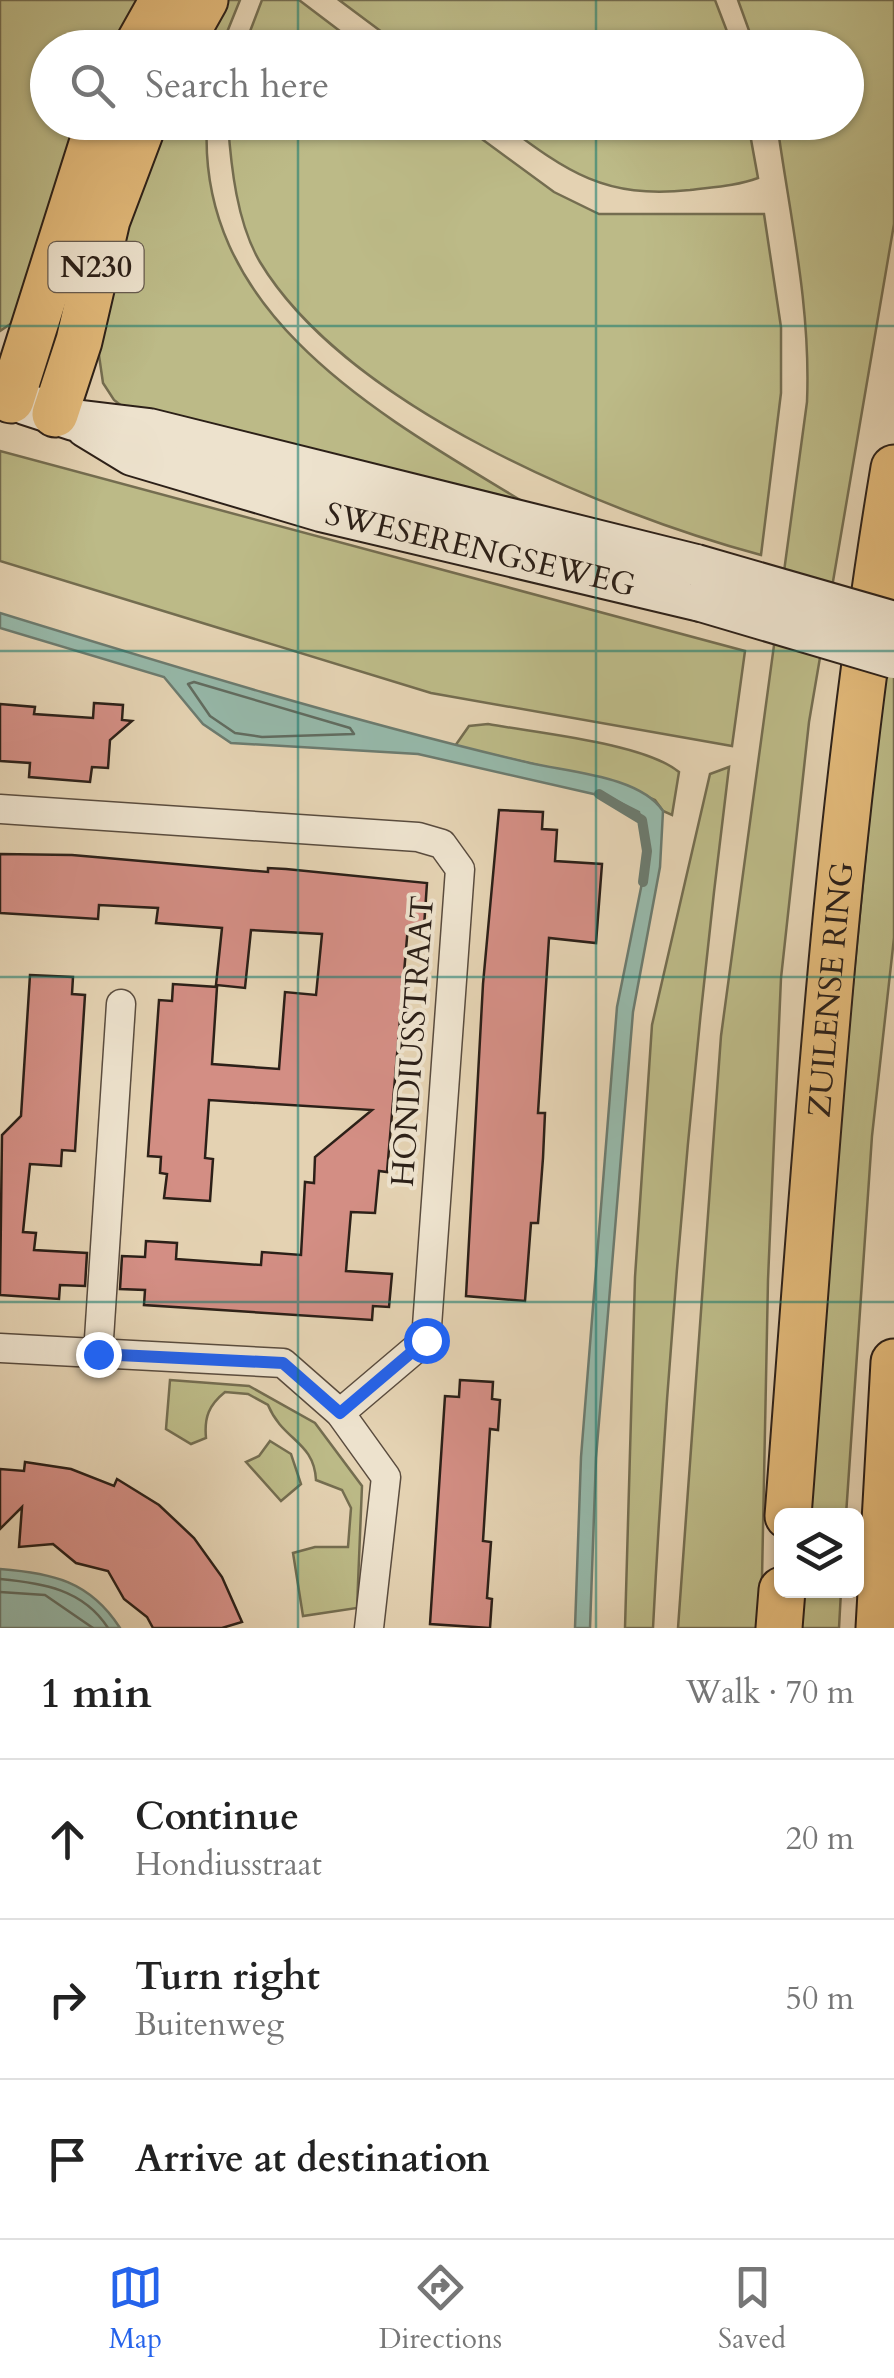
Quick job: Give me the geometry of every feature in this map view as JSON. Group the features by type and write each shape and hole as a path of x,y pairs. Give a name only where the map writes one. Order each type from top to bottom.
{"main road":[{"path":"146,30 162,0"},
{"path":"188,30 205,0"},
{"name":"N230","path":"6,398 93,140"},
{"name":"N230","path":"65,417 78,341 107,220 137,140"},
{"name":"SWESERENGSEWEG","path":"6,398 65,417 132,455 321,512 894,622"},
{"name":"ZUILENSE RING","path":"789,1508 822,1069 858,721 894,468"},
{"name":"SWESERENGSEWEG","path":"698,583 894,658"},
{"path":"879,1628 894,1362"},
{"path":"779,1628 781,1598"}],"street":[{"name":"HONDIUSSTRAAT","path":"0,809 418,838 442,844 460,869 426,1340 340,1413"},
{"path":"98,1354 121,1004"},
{"path":"0,1348 283,1363 340,1413 386,1477 369,1628"}],"shaded area":[{"path":"0,0 146,0 129,30 30,30 30,140 80,140 18,319 0,331"},
{"path":"224,0 240,0 228,30 208,30"},
{"path":"262,0 299,0 339,30 251,30"},
{"path":"339,0 715,0 726,30 379,30"},
{"path":"738,0 894,0 894,224 809,722 781,978 768,1280 761,1628 678,1628 721,1036 807,402 803,296 780,140 864,140 864,30 749,30"},
{"path":"155,140 208,140 212,193 234,256 269,311 315,359 368,403 540,512 131,413 114,400 103,383 95,328"},
{"path":"230,140 483,140 554,192 599,214 764,214 781,327 781,393 761,555 629,512 556,482 415,407 353,363 300,314 260,262 241,212"},
{"path":"526,140 751,140 758,178 690,190 634,190 588,178"},
{"path":"0,451 745,651 732,746 431,693 0,561"},
{"path":"894,615 894,938 872,1136 846,1508 808,1508 843,1086 882,688"},
{"path":"488,724 616,746 663,762 679,772 672,815 655,800 615,783 455,746 469,726"},
{"path":"729,767 683,1197 653,1628 625,1628 635,1277 652,1025 710,774"},
{"path":"170,1380 249,1386 315,1423 362,1486 357,1608 303,1616 293,1553 315,1547 348,1547 351,1508 342,1490 316,1480 304,1449 268,1405 248,1394 225,1392 220,1397 209,1412 206,1438 191,1444 166,1429"},
{"path":"270,1441 291,1454 301,1484 281,1501 246,1462 259,1456"},
{"path":"800,1598 841,1598 839,1628 798,1628"}],"water":[{"path":"0,613 330,711 463,747 602,777 638,790 663,811 660,867 633,1012 596,1458 590,1628 575,1628 581,1457 617,1007 646,863 639,812 611,798 418,754 231,743 203,724 164,677 0,628"},
{"path":"0,1569 68,1582 96,1600 120,1628 0,1628"}],"building":[{"path":"94,703 123,705 122,720 132,721 110,740 108,768 92,767 90,782 29,777 30,763 0,761 0,704 35,707 34,714 93,718"},
{"path":"499,810 543,812 542,829 557,830 555,861 602,864 596,943 549,938 538,1113 545,1113 543,1158 538,1223 531,1223 525,1301 466,1296 483,984"},
{"path":"0,854 72,855 268,872 268,868 286,869 427,883 424,927 408,926 387,1172 379,1171 375,1213 351,1212 346,1271 392,1274 389,1307 373,1306 372,1320 144,1305 145,1290 120,1289 122,1256 145,1257 146,1241 177,1243 176,1259 261,1265 262,1252 301,1255 305,1182 314,1183 315,1157 372,1110 209,1100 205,1158 213,1159 210,1201 164,1198 167,1174 160,1173 161,1157 148,1156 159,1000 172,1001 173,984 217,987 212,1064 279,1069 285,992 316,995 322,934 251,930 245,988 216,985 222,928 156,923 158,908 99,905 98,919 0,913"},
{"path":"30,975 73,977 72,994 85,995 75,1151 62,1150 61,1166 30,1164 23,1232 36,1233 34,1250 87,1253 85,1286 60,1285 59,1299 0,1295 2,1135 21,1116"},
{"path":"460,1380 493,1382 492,1399 500,1400 498,1430 490,1429 483,1541 491,1542 487,1598 492,1599 490,1628 430,1624 445,1396 459,1397"},
{"path":"25,1462 71,1469 114,1486 117,1479 159,1505 194,1538 222,1577 242,1622 222,1628 153,1628 147,1617 124,1599 108,1571 76,1563 53,1544 19,1547 22,1507 0,1529 0,1469 24,1471"}],"waterway":[{"path":"599,794 642,820 647,851 643,882"}],"route":[{"path":"98,1354 283,1363 340,1413 426,1340"}]}
